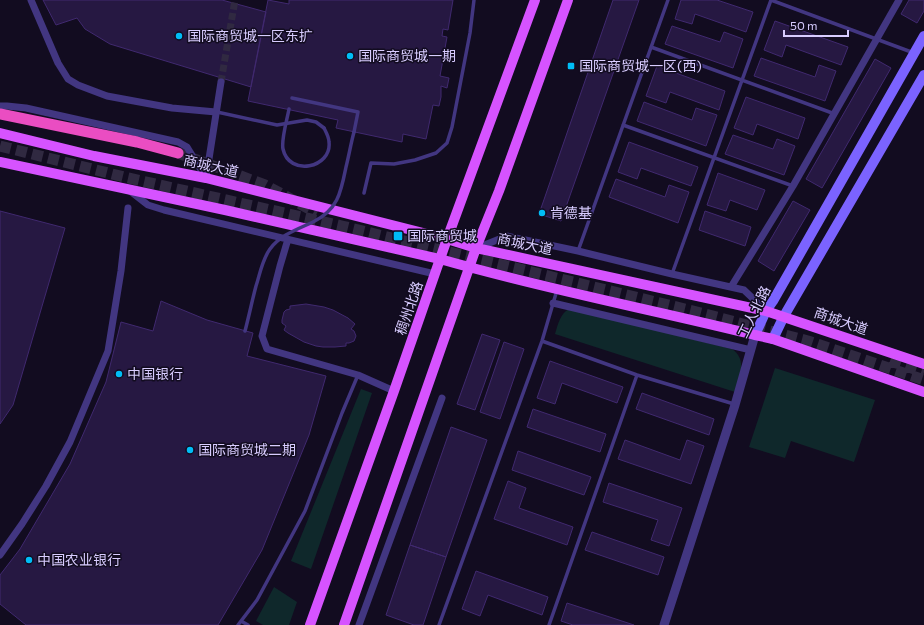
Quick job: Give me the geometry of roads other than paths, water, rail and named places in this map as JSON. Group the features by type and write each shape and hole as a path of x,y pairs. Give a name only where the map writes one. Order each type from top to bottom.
{"highway":[{"path":"0,114 137,142 178,153"}],"main road":[{"name":"稠州北路","path":"310,625 447,239 535,0"},
{"path":"344,625 476,248 499,191 568,0"},
{"name":"工人北路","path":"755,335 766,311 774,300 924,36"},
{"name":"工人北路","path":"773,340 784,316 924,75"},
{"name":"商城大道","path":"0,133 94,156 206,178 447,239 476,248 766,311 924,364"},
{"path":"0,162 440,259 469,268 755,335 924,392"}],"street":[{"path":"31,0 58,63 68,79 78,85 107,96 172,108 216,112"},
{"path":"731,287 793,186 899,0"},
{"path":"206,178 221,82"},
{"path":"0,106 26,108 178,142 187,147 206,178"},
{"path":"128,190 148,205 435,274"},
{"path":"0,555 46,486 70,442 108,351 121,271 128,208"},
{"path":"476,248 507,236 578,250 672,274 744,290 766,311"},
{"path":"288,239 262,336 267,349 358,375 394,391"},
{"path":"553,303 751,350"},
{"name":"工人北路","path":"664,625 735,405 755,335"},
{"path":"359,625 442,398"}],"lane":[{"path":"364,193 371,163 394,164 415,160 436,153 447,142 452,127 470,34 474,0"},
{"path":"578,250 668,0"},
{"path":"672,274 771,0 915,53"},
{"path":"651,47 834,114"},
{"path":"245,331 263,261 270,249 280,239 291,232 317,220 326,214 339,197 358,112 292,98"},
{"path":"216,112 277,125 307,120 316,122 324,128 328,135 330,144 324,158 318,163 304,167 297,166 286,157 283,150 283,143 289,109"},
{"path":"623,125 793,186"},
{"path":"439,625 542,342 557,289"},
{"path":"542,342 637,375 735,405"},
{"path":"238,625 257,600 305,511 358,375"},
{"path":"549,625 637,375"},
{"path":"241,621 248,625"}],"tunnel":[{"path":"221,82 235,0"},
{"path":"0,146 124,177 342,226 697,312 808,341 924,380"},
{"path":"178,153 265,185 317,213"},
{"path":"890,361 924,372"}],"place":[{"name":"国际商贸城一区东扩","path":"179,36"},
{"name":"国际商贸城一期","path":"350,56"},
{"name":"国际商贸城一区(西)","path":"571,66"},
{"name":"肯德基","path":"542,213"},
{"name":"国际商贸城","path":"398,236"},
{"name":"中国银行","path":"119,374"},
{"name":"国际商贸城二期","path":"190,450"},
{"name":"中国农业银行","path":"29,560"}]}
